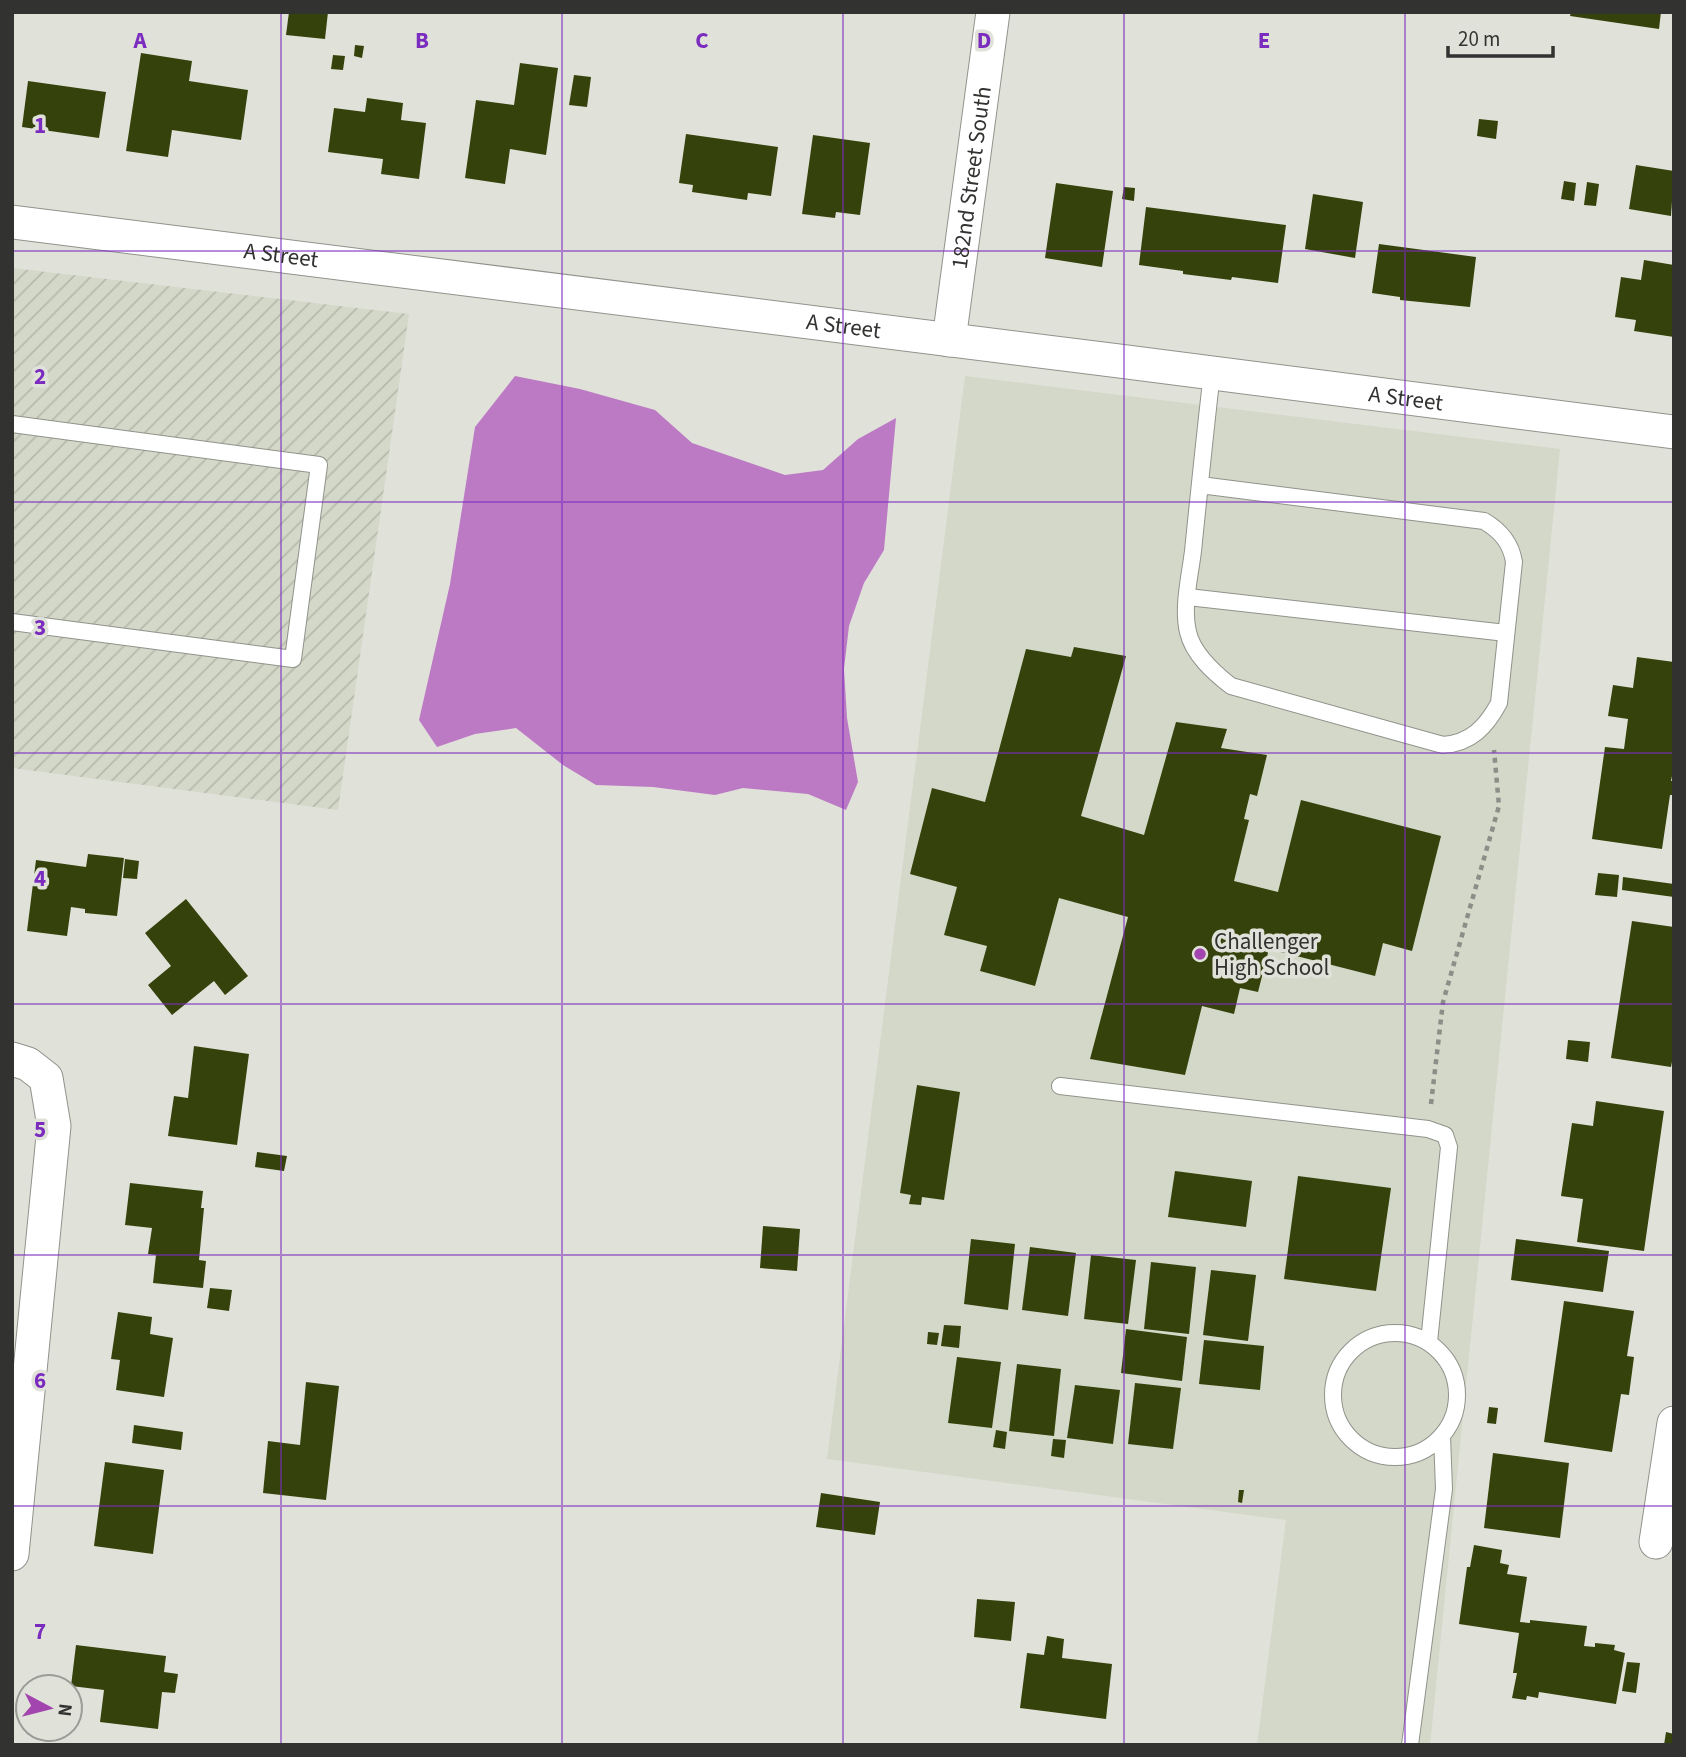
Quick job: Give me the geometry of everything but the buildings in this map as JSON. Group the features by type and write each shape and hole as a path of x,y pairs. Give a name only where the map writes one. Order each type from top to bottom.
{"street":[{"name":"182nd Street South","path":"949,340 993,12"},
{"name":"A Street","path":"12,222 496,280 1674,432"},
{"path":"12,1059 28,1064 46,1078 54,1126 13,1543"},
{"path":"1656,1542 1674,1423"}],"lane":[{"path":"1200,485 1484,522 1496,528 1511,546 1514,562 1499,703 1491,718 1472,738 1458,744 1443,745 1231,686 1214,673 1197,652 1188,632 1188,597 1200,485 1212,373"},
{"path":"12,424 319,464 293,659 12,622"},
{"path":"1188,597 1506,633"},
{"path":"1060,1086 1428,1129 1445,1135 1449,1147 1429,1342"},
{"path":"1388,1332 1409,1334 1429,1342 1445,1357 1455,1376 1458,1398 1453,1419 1443,1436 1427,1449 1409,1457 1389,1458 1370,1453 1353,1443 1340,1427 1333,1408 1332,1388 1338,1369 1350,1351 1367,1339 1388,1332"},
{"path":"1410,1745 1444,1489 1443,1436"}],"path":[{"path":"1428,1129 1443,1002 1499,806 1491,718"}],"shaded area":[{"path":"12,268 409,314 338,810 12,768"},
{"path":"515,376 580,389 655,410 692,443 785,475 823,470 858,439 896,418 884,550 864,583 849,626 844,669 847,718 858,782 846,810 808,794 743,788 715,795 653,787 596,785 563,765 516,728 475,734 437,747 419,720 450,584 475,427"},
{"name":"Challenger High School","path":"965,376 1560,449 1430,1745 1257,1745 1286,1520 827,1459"}],"place":[{"name":"Challenger High School","path":"1200,954"}]}
